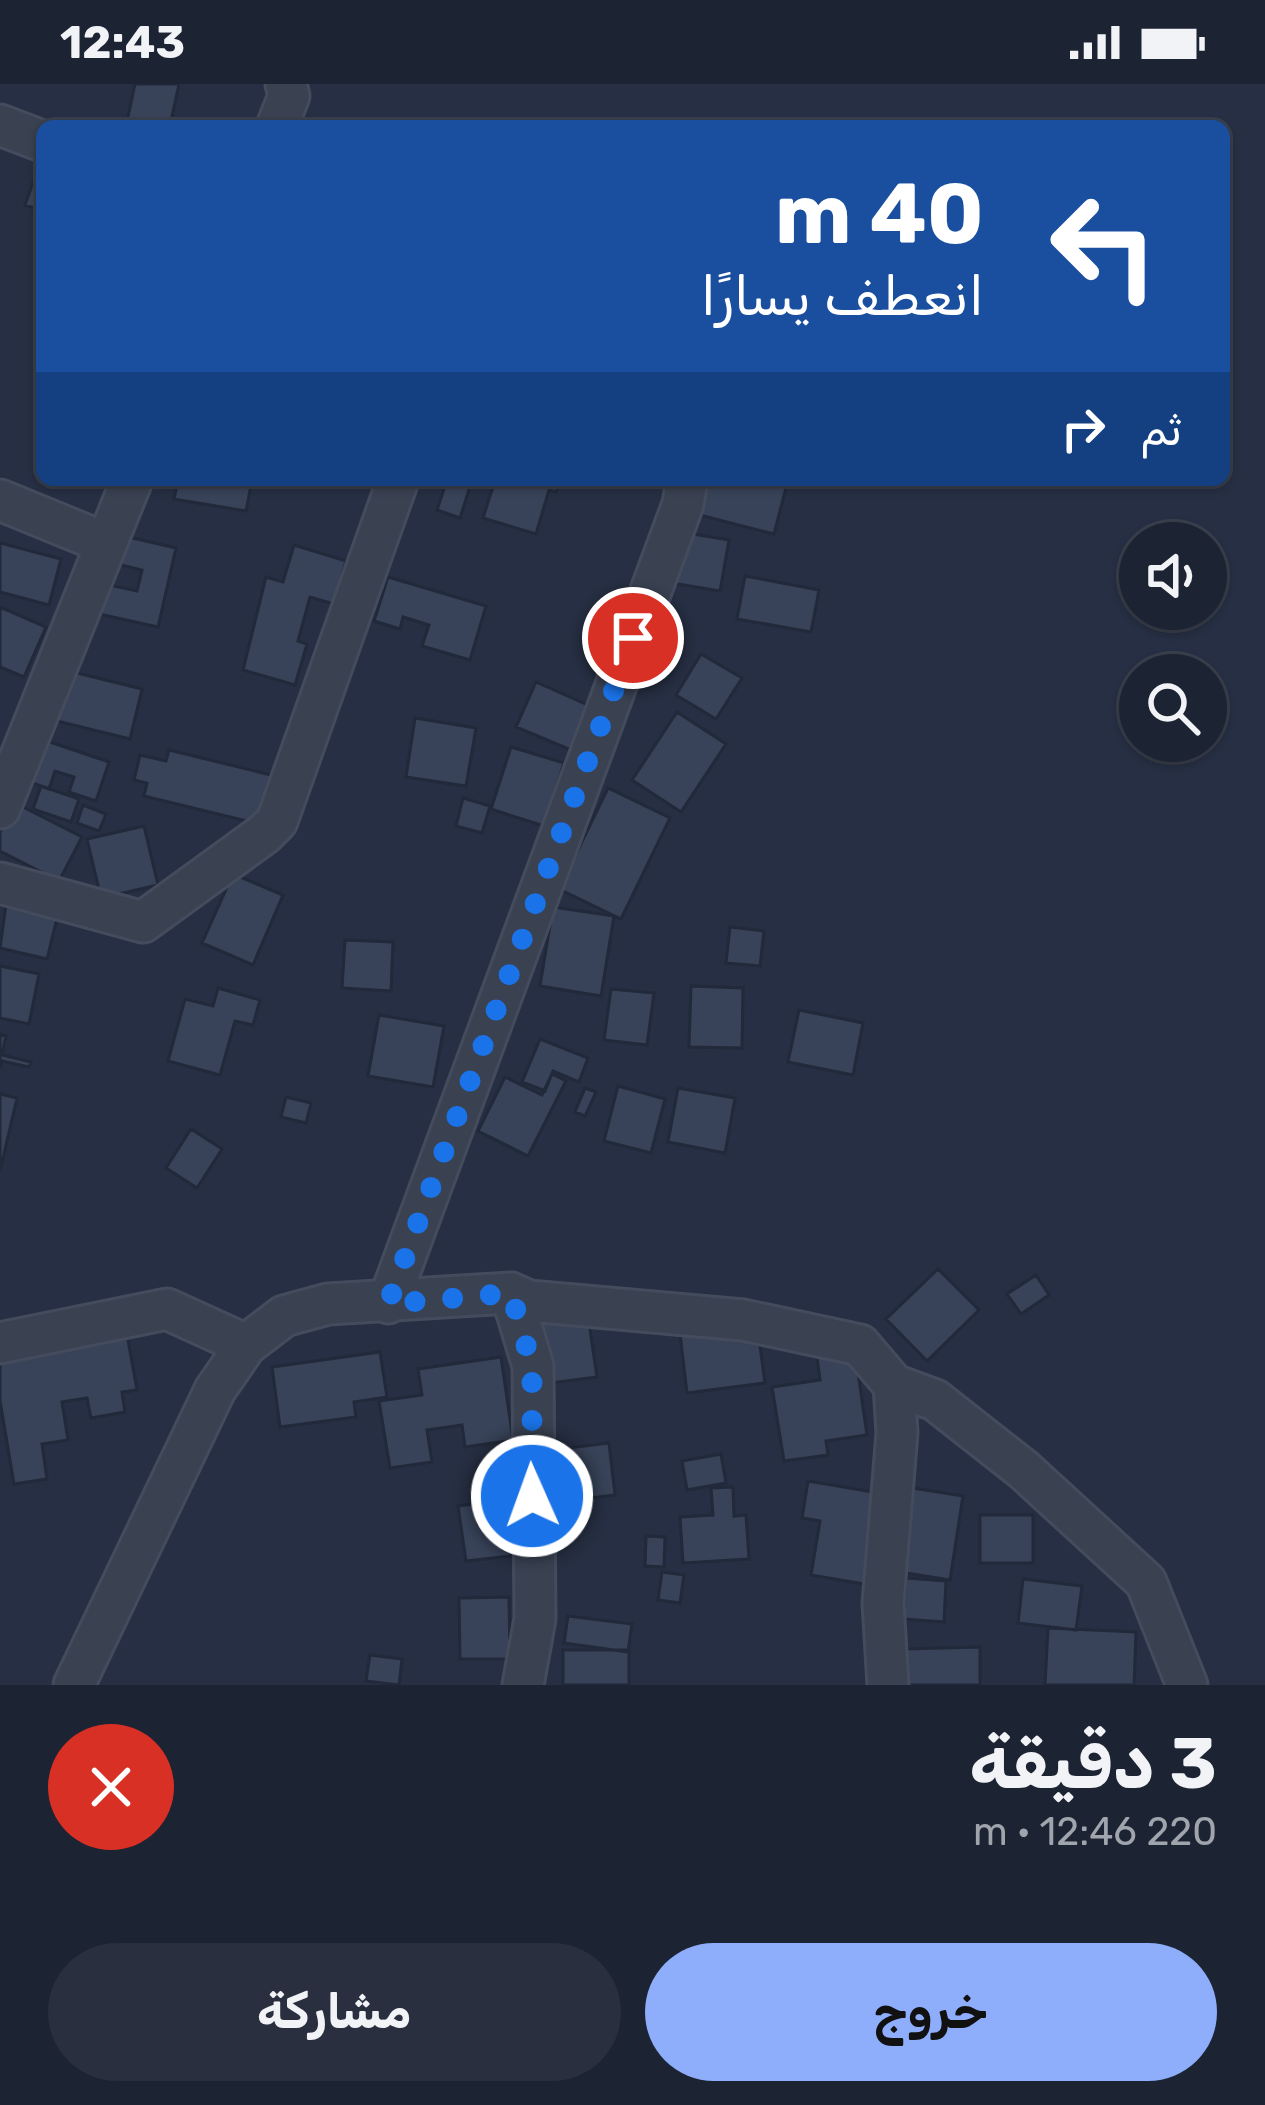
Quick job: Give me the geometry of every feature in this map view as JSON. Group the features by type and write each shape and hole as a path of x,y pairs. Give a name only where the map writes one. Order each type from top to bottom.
{"street":[{"path":"279,120 289,97 286,84"},
{"path":"0,125 36,139"},
{"path":"0,808 129,486"},
{"path":"0,883 143,922 264,835 277,821 396,486"},
{"path":"388,1304 686,486"},
{"path":"0,500 105,543"},
{"path":"511,1293 532,1366 535,1619 523,1685"},
{"path":"74,1685 215,1390 246,1345 284,1316 328,1304 388,1304 511,1293 529,1301 743,1320 860,1345 894,1385 934,1400 1024,1470 1146,1582 1187,1685"},
{"path":"0,1342 167,1309 246,1345"},
{"path":"888,1685 884,1603 897,1433 894,1385"}],"building":[{"path":"135,84 179,84 171,120 127,120"},
{"path":"36,174 36,209 25,205"},
{"path":"177,486 251,486 246,511 174,499"},
{"path":"445,486 470,486 460,518 437,510"},
{"path":"493,486 558,486 556,492 549,490 536,534 483,518"},
{"path":"694,486 786,486 774,534 688,512"},
{"path":"675,531 729,540 720,591 666,582"},
{"path":"124,536 176,548 158,627 99,614 105,584 137,591 142,570 117,564"},
{"path":"0,543 61,559 49,605 0,592"},
{"path":"294,545 346,561 334,604 310,597 298,641 307,644 295,685 243,670 266,577 283,582"},
{"path":"745,576 819,590 811,632 737,619"},
{"path":"388,577 486,606 470,660 422,646 429,625 403,617 400,629 374,621"},
{"path":"0,607 46,627 24,677 0,667"},
{"path":"701,654 742,678 716,719 676,695"},
{"path":"65,670 142,689 130,739 53,720"},
{"path":"536,682 590,706 571,750 516,727"},
{"path":"677,712 726,744 681,812 632,780"},
{"path":"415,718 476,728 466,786 406,777"},
{"path":"41,739 109,762 96,801 69,792 74,777 55,771 49,789 27,781"},
{"path":"511,747 564,763 544,826 491,809"},
{"path":"169,750 271,775 259,824 144,796 147,783 134,780 140,755 166,761"},
{"path":"41,786 79,799 71,822 33,809"},
{"path":"608,788 670,818 621,919 559,889"},
{"path":"463,798 490,806 482,833 456,826"},
{"path":"15,803 82,837 59,881 0,851 0,832"},
{"path":"83,805 106,814 99,831 77,823"},
{"path":"144,826 158,885 101,898 87,839"},
{"path":"233,874 283,895 253,965 202,943"},
{"path":"7,897 59,910 47,959 0,948"},
{"path":"553,907 614,916 601,996 540,986"},
{"path":"730,927 764,931 760,966 726,963"},
{"path":"345,940 393,942 391,991 342,988"},
{"path":"0,966 39,974 29,1024 0,1018"},
{"path":"691,986 743,988 742,1048 689,1047"},
{"path":"218,988 260,1000 253,1025 235,1021 220,1075 168,1061 185,999 213,1006"},
{"path":"611,989 654,993 647,1045 604,1040"},
{"path":"799,1010 863,1023 853,1075 788,1062"},
{"path":"379,1015 444,1026 433,1087 368,1076"},
{"path":"0,1034 6,1036 2,1055 31,1062 29,1067 2,1061 0,1068"},
{"path":"540,1039 588,1058 579,1082 553,1071 545,1091 522,1082"},
{"path":"552,1074 566,1081 528,1156 478,1131 505,1077 542,1095"},
{"path":"618,1086 665,1099 651,1153 604,1141"},
{"path":"585,1088 596,1092 585,1116 575,1112"},
{"path":"678,1088 735,1098 725,1153 668,1142"},
{"path":"0,1094 17,1098 0,1171"},
{"path":"286,1097 311,1103 306,1123 281,1117"},
{"path":"191,1129 222,1149 197,1188 166,1168"},
{"path":"938,1269 979,1310 927,1361 886,1319"},
{"path":"1036,1275 1049,1295 1021,1314 1007,1294"},
{"path":"588,1316 597,1377 543,1384 534,1324"},
{"path":"757,1324 765,1383 687,1393 680,1334"},
{"path":"126,1329 137,1390 122,1392 125,1412 91,1418 87,1398 62,1402 68,1440 42,1444 47,1479 14,1484 0,1401 0,1351"},
{"path":"380,1352 387,1397 354,1402 356,1417 280,1427 272,1367"},
{"path":"855,1352 867,1435 826,1441 828,1455 784,1461 772,1387 820,1380 817,1357"},
{"path":"501,1357 513,1440 465,1447 462,1425 427,1430 432,1462 390,1468 379,1401 422,1395 418,1369"},
{"path":"609,1443 615,1495 549,1503 543,1451"},
{"path":"721,1454 726,1483 687,1490 682,1461"},
{"path":"808,1481 879,1493 864,1584 811,1575 820,1521 802,1518"},
{"path":"733,1487 734,1516 746,1515 749,1559 683,1563 680,1517 713,1515 711,1488"},
{"path":"913,1488 963,1496 950,1580 900,1572"},
{"path":"504,1500 511,1556 466,1561 458,1506"},
{"path":"980,1515 1033,1515 1033,1563 980,1563"},
{"path":"646,1536 665,1537 664,1567 645,1566"},
{"path":"662,1572 684,1575 680,1603 658,1600"},
{"path":"906,1578 946,1581 944,1622 903,1619"},
{"path":"1023,1579 1082,1586 1076,1630 1018,1623"},
{"path":"509,1597 510,1659 460,1659 459,1598"},
{"path":"568,1616 632,1624 628,1652 564,1643"},
{"path":"1048,1628 1136,1632 1134,1685 1045,1685"},
{"path":"980,1647 980,1685 905,1685 905,1649"},
{"path":"563,1650 629,1650 629,1685 563,1685"},
{"path":"370,1655 402,1659 399,1685 366,1681"}],"route":[{"path":"532,1496 532,1366 511,1293 388,1304 633,638"}]}
